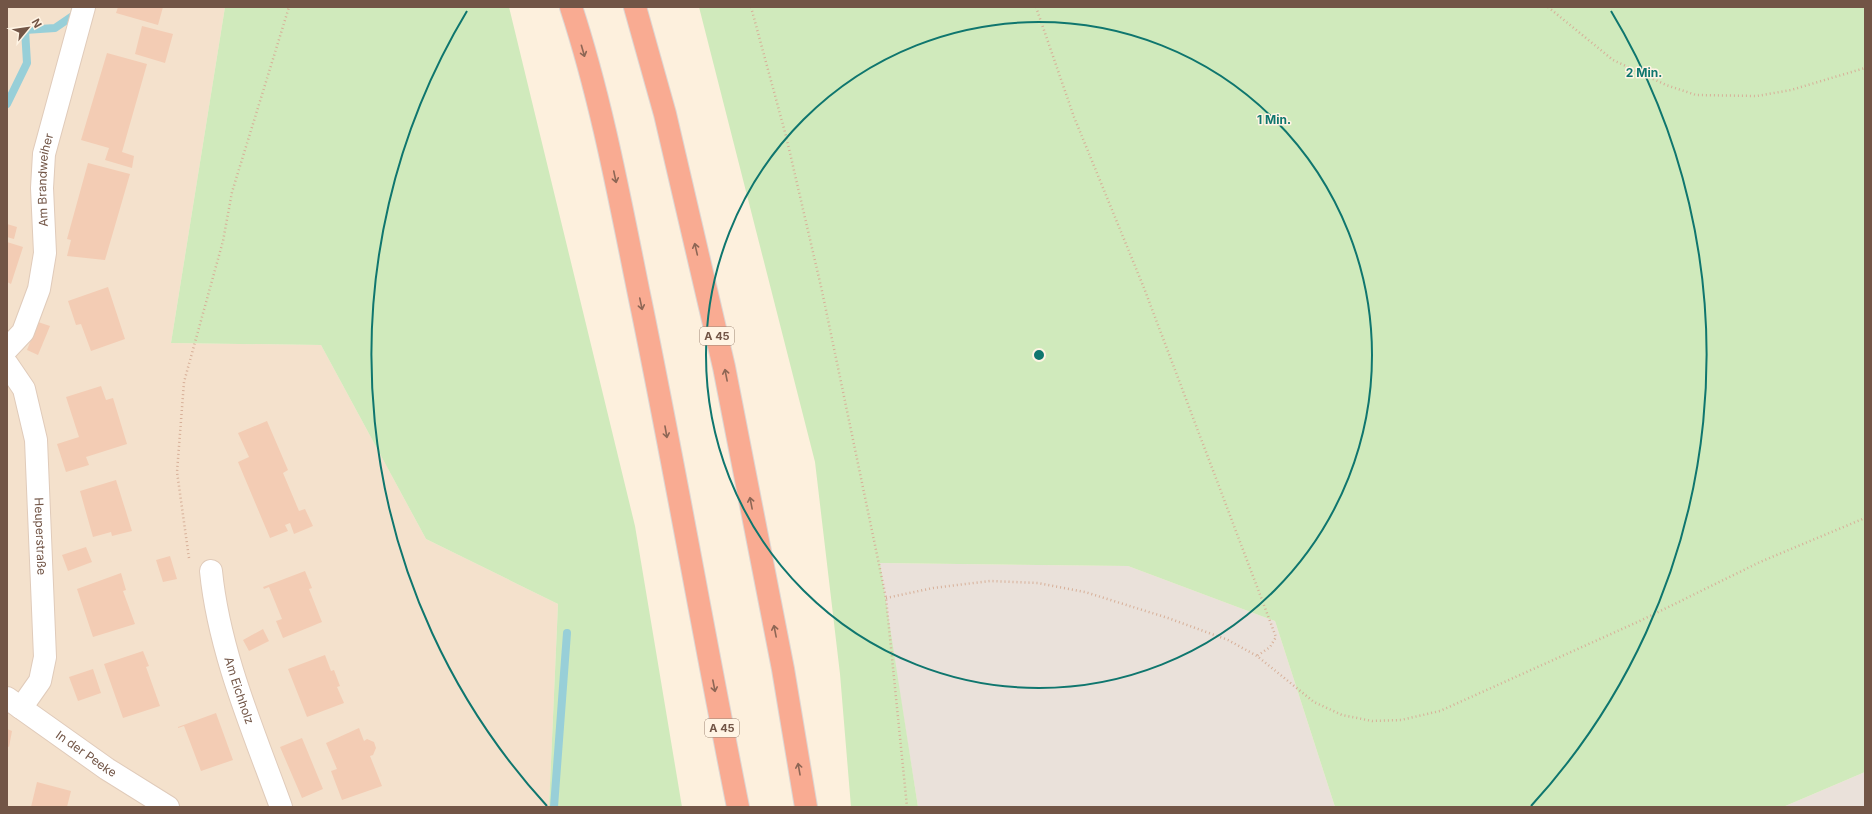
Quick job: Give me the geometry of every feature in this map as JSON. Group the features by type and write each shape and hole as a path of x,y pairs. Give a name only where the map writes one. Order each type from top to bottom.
{"highway":[{"name":"A 45","path":"635,7 665,114 724,367 783,669 806,807"},
{"name":"A 45","path":"571,9 605,128 658,383 706,648 738,807"}],"street":[{"name":"Am Brandweiher","path":"7,349 23,332 39,289 45,253 42,188 44,154 84,7"},
{"name":"Heuperstraße","path":"7,364 24,389 36,440 45,657 40,680 14,703"},
{"name":"Am Eichholz","path":"212,579 214,602 236,685 281,807"},
{"name":"In der Peeke","path":"14,703 107,769 168,807"}],"path":[{"path":"212,579 189,558 179,488 177,472 184,382 223,241 232,192 289,7"},
{"path":"751,7 786,136 822,291 886,598 907,807"},
{"path":"1036,7 1074,117 1144,288 1276,637 1270,647 1257,656"},
{"path":"1548,7 1613,60 1666,85 1696,95 1757,96 1791,90 1865,68"},
{"path":"886,598 933,588 990,581 1038,583 1085,592 1168,618 1228,640 1257,656 1314,702 1342,715 1372,721 1400,720 1440,711 1642,620 1760,562 1865,518"}],"shaded area":[{"path":"7,7 225,7 171,343 321,345 426,539 558,604 549,807 7,807"},
{"path":"879,563 1128,566 1275,621 1335,807 918,807"},
{"path":"1865,772 1865,807 1783,807"}],"green space":[{"path":"225,7 509,7 635,526 682,807 549,807 558,604 426,539 321,345 171,343"},
{"path":"699,7 1865,7 1865,772 1783,807 1335,807 1275,621 1128,566 880,563 918,807 851,807 840,674 815,462"}],"building":[{"path":"118,7 163,7 158,25 116,13"},
{"path":"142,26 173,34 165,63 135,54"},
{"path":"107,53 147,64 122,152 134,156 132,168 105,160 109,148 81,140"},
{"path":"88,163 130,174 105,260 67,256 71,240 67,239"},
{"path":"7,224 17,227 14,239 7,237"},
{"path":"7,242 23,247 11,284 7,282"},
{"path":"108,287 125,339 91,351 81,324 76,325 68,301"},
{"path":"38,322 50,326 38,355 27,350"},
{"path":"101,386 106,400 113,398 127,444 86,457 89,465 66,472 57,444 79,437 66,397"},
{"path":"267,421 288,470 283,473 299,511 305,509 313,526 294,534 290,523 285,525 288,531 270,538 238,462 249,457 238,433"},
{"path":"116,480 132,531 112,536 111,532 93,537 80,491"},
{"path":"86,547 92,562 68,571 62,555"},
{"path":"170,556 177,579 163,582 156,560"},
{"path":"305,571 312,588 309,589 322,622 283,638 276,621 282,619 269,587 264,589 263,587"},
{"path":"121,573 126,590 123,591 135,624 93,637 77,589"},
{"path":"263,629 269,641 249,651 243,640"},
{"path":"143,651 149,666 146,667 160,706 123,718 104,664"},
{"path":"325,655 331,671 334,670 340,686 337,687 344,703 307,717 288,669"},
{"path":"93,669 101,693 78,701 69,677"},
{"path":"216,713 233,760 201,771 184,726 178,727"},
{"path":"359,728 364,741 367,739 374,742 376,748 373,755 370,756 382,786 342,800 331,771 337,769 326,743"},
{"path":"7,729 12,731 9,747 7,746"},
{"path":"302,738 323,789 302,798 280,747"},
{"path":"37,782 71,791 67,807 31,807"}],"waterway":[{"path":"7,104 27,63 25,30 55,28 74,15 75,10"},
{"path":"554,807 567,633"}]}
